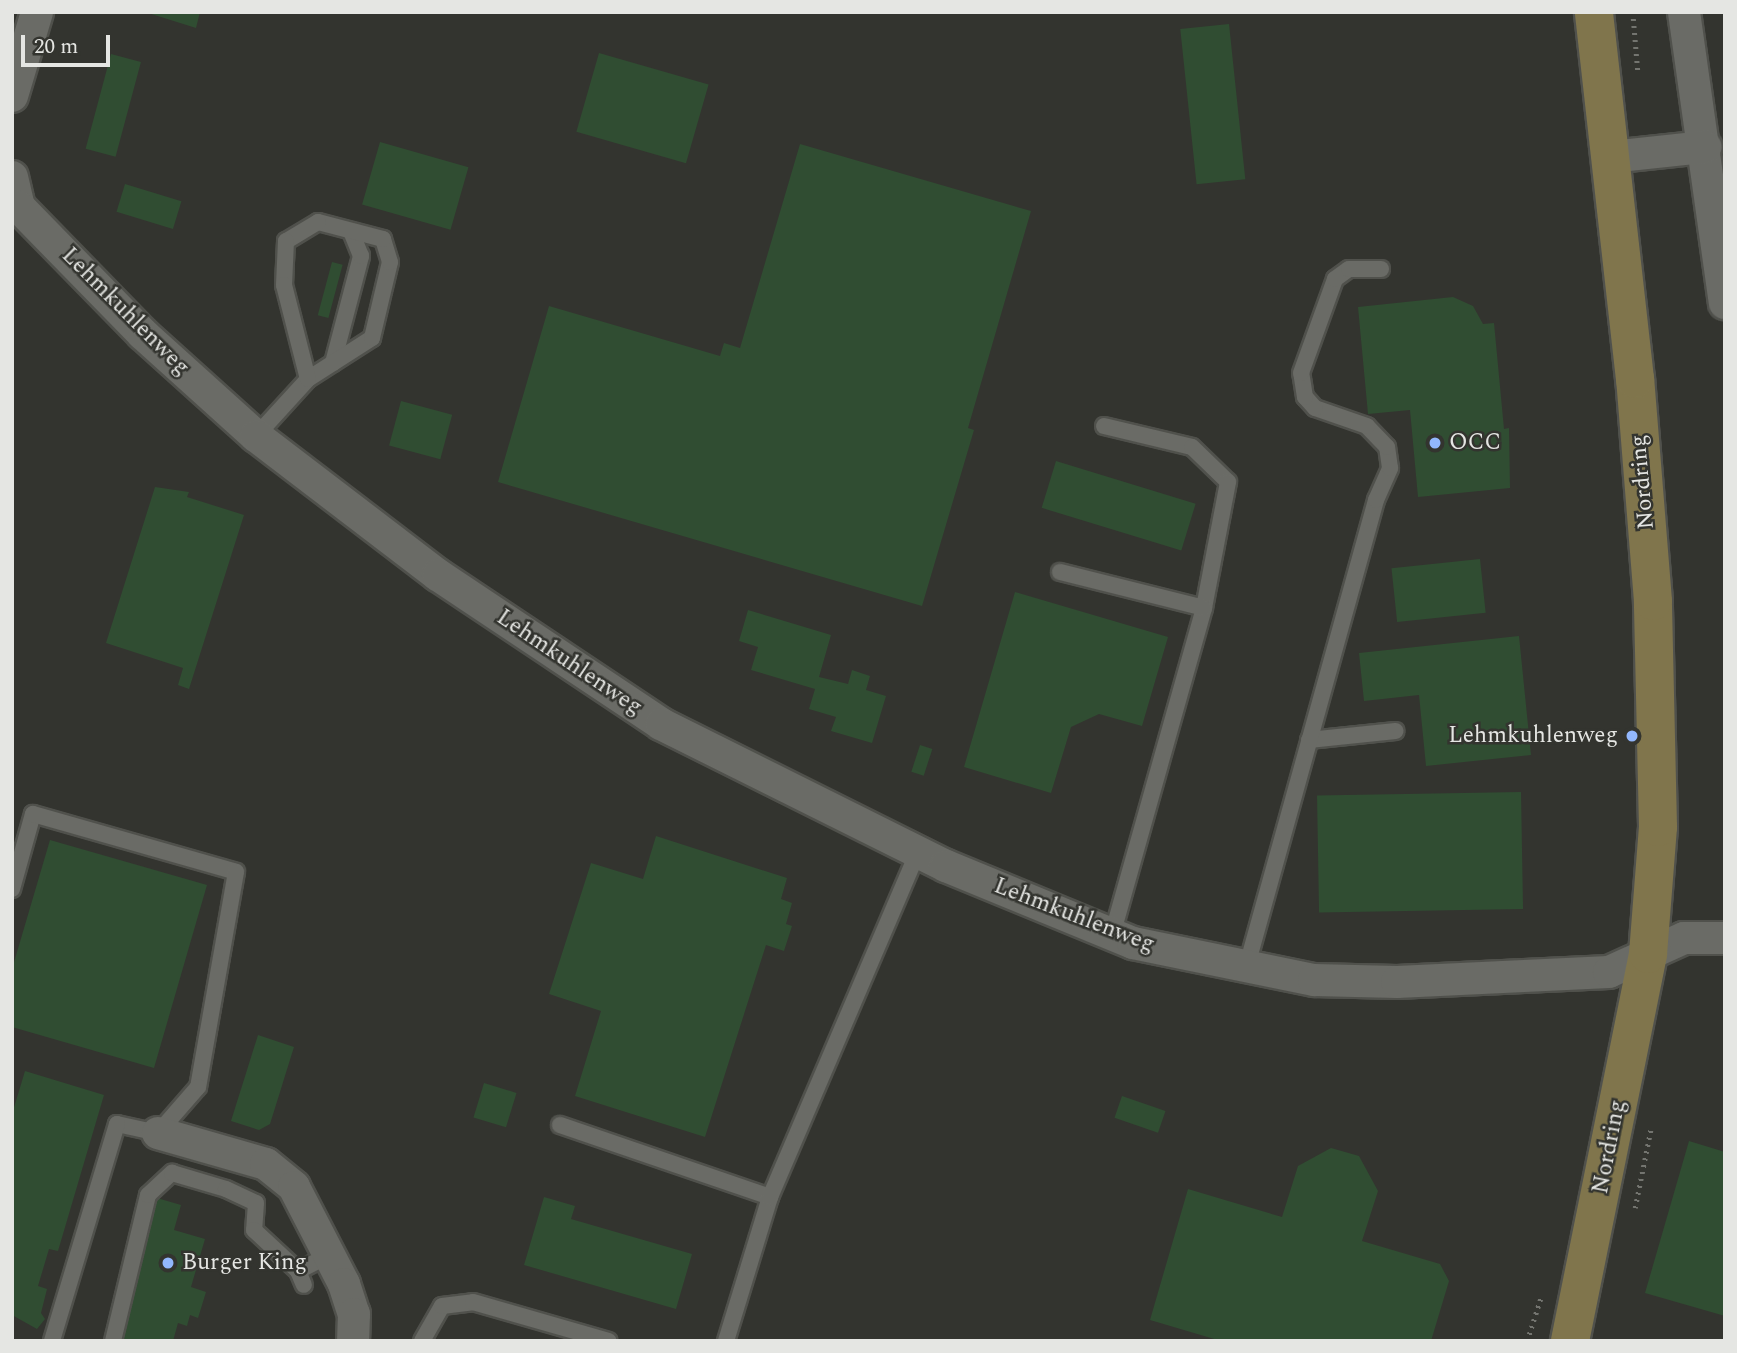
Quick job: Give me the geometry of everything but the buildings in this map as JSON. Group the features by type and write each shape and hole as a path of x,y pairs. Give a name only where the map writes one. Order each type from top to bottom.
{"main road":[{"name":"Nordring","path":"1570,1341 1648,954 1658,827 1653,601 1611,157 1594,12"}],"street":[{"path":"12,96 37,12"},
{"path":"1685,12 1725,303"},
{"path":"1611,157 1705,147"},
{"name":"Lehmkuhlenweg","path":"12,177 19,207 143,334 256,436 438,575 661,724 918,852 1112,935 1246,969 1314,980 1396,982 1609,972 1648,954"},
{"path":"1648,954 1684,938 1725,938"},
{"path":"158,1133 266,1164 294,1186 330,1255 354,1314 353,1341"}],"lane":[{"path":"256,436 308,379 372,338 390,262 383,239 318,222 286,241 284,285 308,379"},
{"path":"333,363 361,256 351,231"},
{"path":"1246,969 1376,500 1390,467 1387,447 1367,426 1315,408 1305,397 1301,373 1335,279 1349,268 1381,269"},
{"path":"1104,426 1192,447 1228,482 1204,608 1112,935"},
{"path":"1060,572 1204,608"},
{"path":"1309,740 1396,731"},
{"path":"12,889 33,814 236,872 198,1087 158,1133 117,1124 52,1341"},
{"path":"726,1341 770,1197 918,852"},
{"path":"560,1125 770,1197"},
{"path":"113,1341 148,1195 172,1173 226,1189 256,1203 254,1230 301,1278 330,1255"},
{"path":"422,1341 442,1306 473,1302 609,1341"}],"path":[{"path":"1527,1341 1543,1291"}],"place":[{"name":"OCC","path":"1435,443"},
{"name":"Lehmkuhlenweg","path":"1632,736"},
{"name":"Burger King","path":"168,1263"}]}
